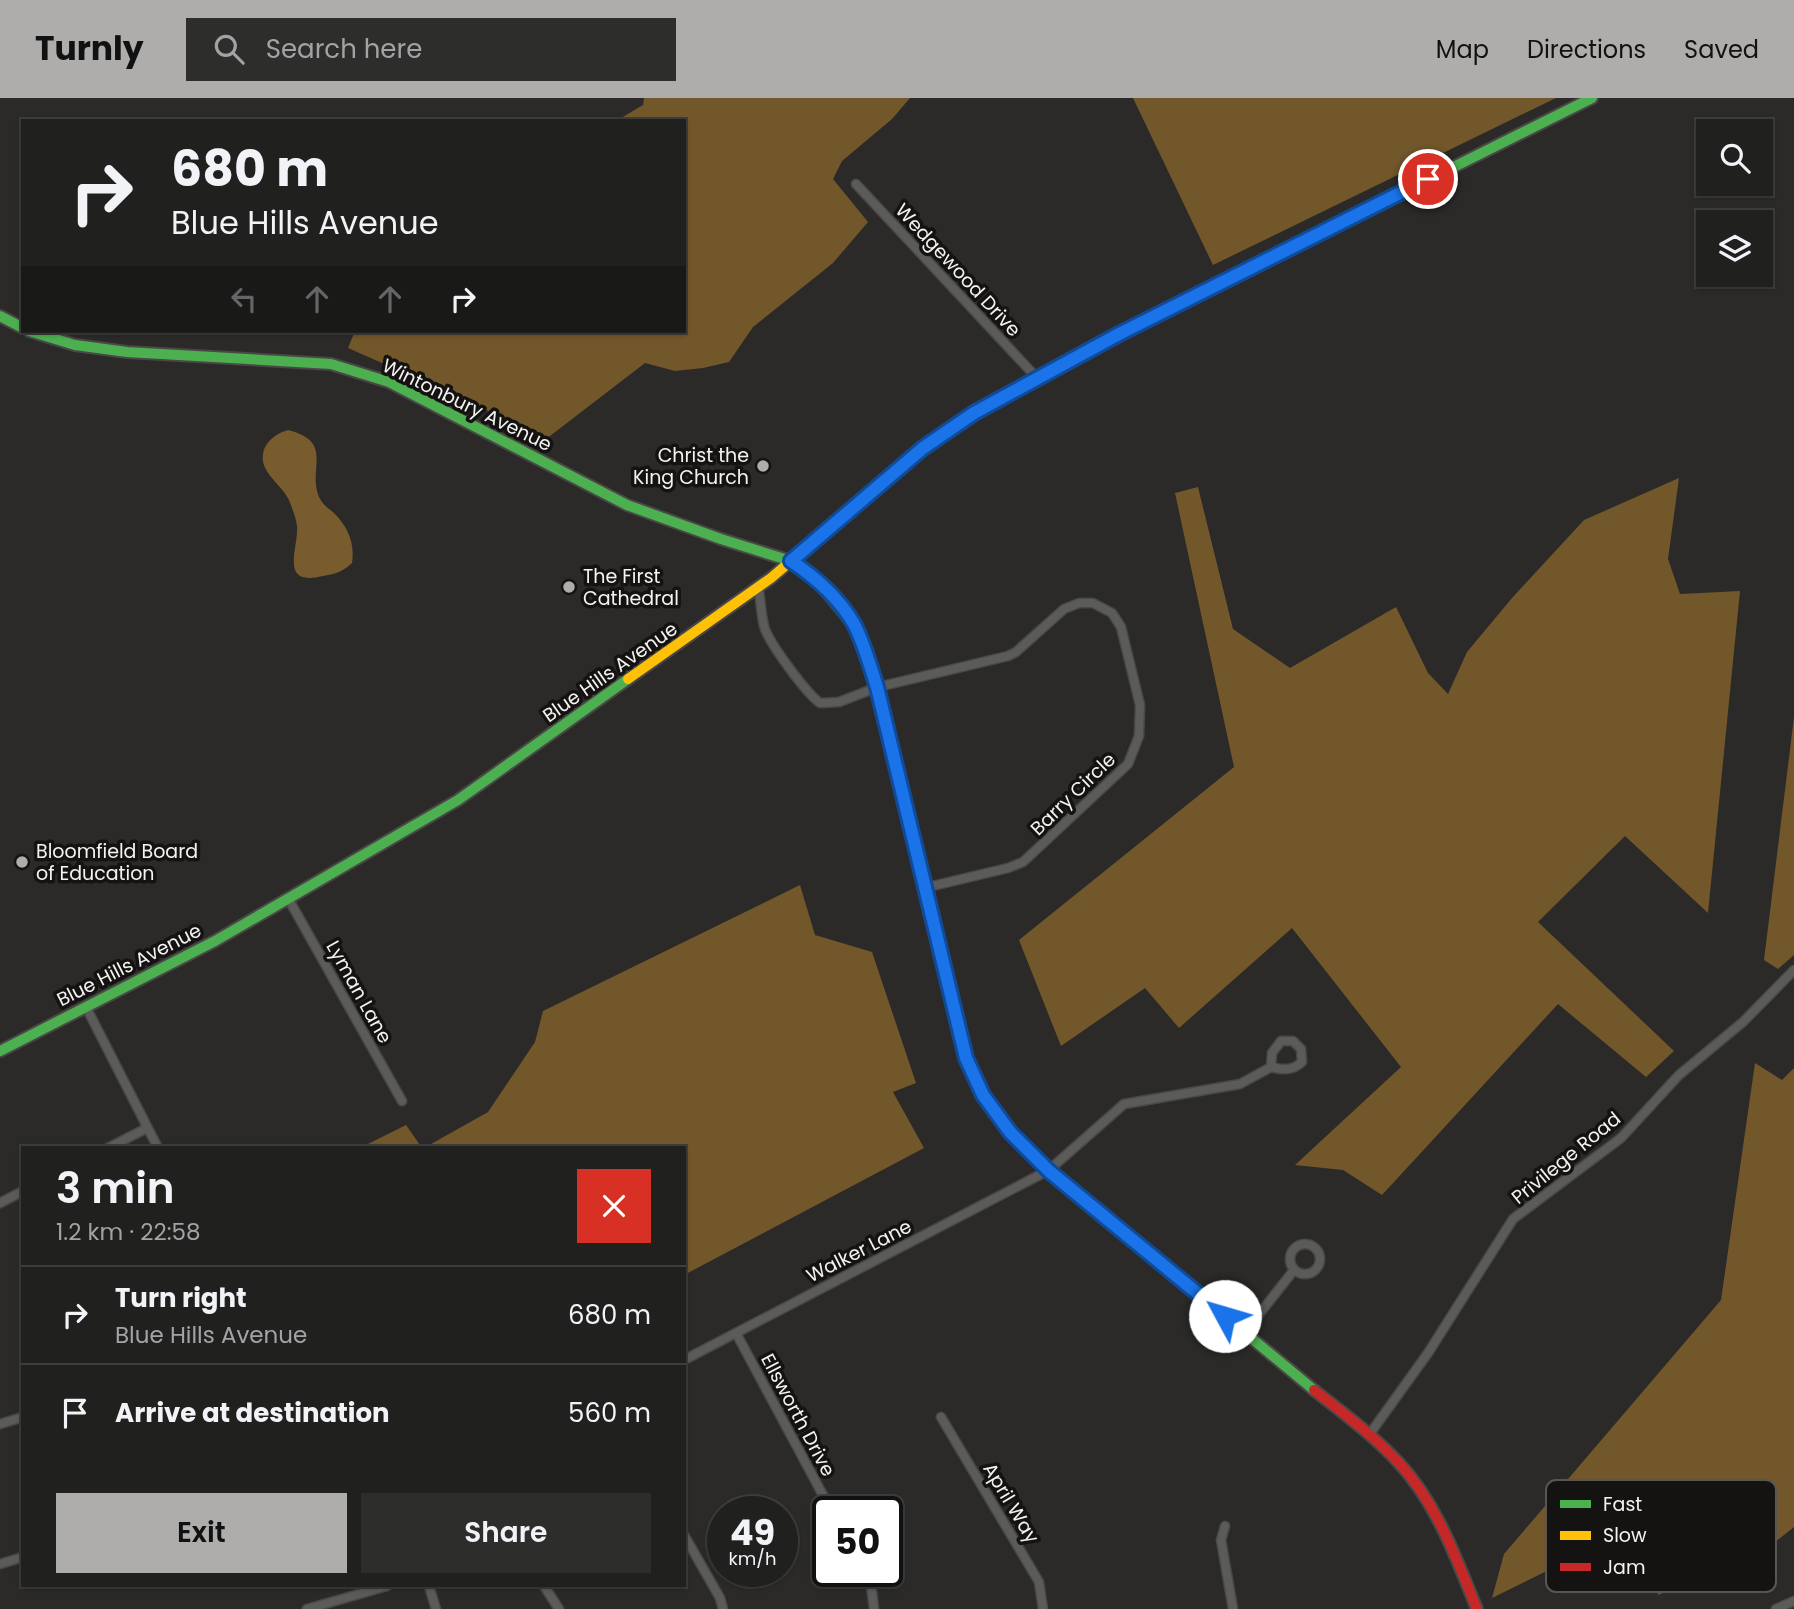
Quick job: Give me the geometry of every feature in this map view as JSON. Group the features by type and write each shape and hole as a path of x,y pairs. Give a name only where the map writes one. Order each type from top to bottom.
{"main road":[{"name":"Blue Hills Avenue","path":"0,1051 215,941 458,800 758,587 923,448 974,413 1144,321 1592,98"},
{"path":"0,316 21,327"},
{"name":"Wintonbury Avenue","path":"36,333 75,345 127,352 331,365 390,382 627,505 721,540 791,561 815,577 845,611 858,635 877,687 966,1058 983,1095 1010,1132 1049,1171 1402,1465 1429,1503 1477,1609"}],"street":[{"name":"Wedgewood Drive","path":"856,184 1037,377"},
{"path":"758,587 765,629 814,699 820,704 831,704 877,687"},
{"name":"Barry Circle","path":"877,687 1009,656 1060,611 1072,605 1090,602 1107,610 1121,627 1140,705 1138,743 1128,764 1032,855 1008,868 924,888"},
{"name":"Lyman Lane","path":"289,900 402,1101"},
{"name":"Privilege Road","path":"1369,1435 1428,1353 1513,1219 1621,1138 1679,1075 1743,1022 1794,970"},
{"path":"86,1007 157,1146"},
{"path":"1281,1041 1293,1041 1301,1049 1301,1062 1296,1068 1282,1070 1271,1067 1272,1053 1281,1041"},
{"name":"Walker Lane","path":"686,1359 1049,1171 1124,1104 1240,1084 1271,1067"},
{"path":"112,1146 147,1128"},
{"path":"0,1202 21,1192"},
{"path":"1245,1332 1294,1270"},
{"name":"Ellsworth Drive","path":"736,1333 823,1496"},
{"name":"April Way","path":"942,1417 1039,1582 1043,1609"},
{"path":"0,1424 21,1418"},
{"path":"1225,1526 1221,1539 1233,1609"},
{"path":"686,1538 720,1598 723,1609"},
{"path":"0,1564 21,1558"},
{"path":"307,1609 384,1587"},
{"path":"429,1587 436,1609"},
{"path":"545,1587 559,1609"},
{"path":"871,1587 874,1609"},
{"path":"1776,1609 1794,1601"}],"shaded area":[{"path":"644,98 910,98 892,119 842,161 833,179 868,222 833,263 753,327 729,362 675,371 645,363 537,446 482,407 348,348 354,333 686,333 686,119 619,119 643,105"},
{"path":"1133,98 1556,98 1213,265"},
{"path":"288,430 311,441 317,457 316,486 319,497 339,518 349,536 352,563 335,573 309,578 300,576 296,571 295,516 289,500 263,461 268,442"},
{"path":"1679,478 1668,559 1680,594 1740,591 1708,913 1625,836 1538,922 1674,1051 1646,1077 1558,1004 1382,1195 1343,1170 1295,1165 1401,1067 1292,928 1179,1028 1145,988 1061,1046 1019,940 1234,767 1175,493 1198,487 1233,629 1290,668 1396,607 1428,673 1448,694 1467,652 1512,598 1584,520"},
{"path":"1794,717 1794,955 1778,969 1764,960"},
{"path":"800,885 815,935 872,952 916,1083 893,1092 924,1148 686,1274 686,1146 428,1146 488,1112 535,1042 543,1011"},
{"path":"1755,1063 1782,1080 1794,1068 1794,1527 1776,1541 1776,1480 1567,1480 1721,1300"},
{"path":"406,1125 421,1146 364,1146"},
{"path":"1546,1505 1546,1571 1492,1598 1504,1554"}],"traffic: fast":[{"path":"954,427 974,413 1119,334 1592,98"},
{"path":"0,316 21,327"},
{"path":"36,333 75,345 127,352 331,364 389,382 627,505 791,561 815,578"},
{"path":"0,1051 215,941 458,800 628,679"},
{"path":"909,816 966,1058 983,1095 1010,1132 1049,1170 1314,1390"}],"traffic: slow":[{"path":"628,679 771,578 923,448 954,427"}],"traffic: jam":[{"path":"815,578 853,624 878,687 909,816"},
{"path":"1314,1390 1379,1443 1412,1479 1435,1514 1477,1609"}],"place":[{"name":"Christ the King Church","path":"763,466"},
{"name":"The First Cathedral","path":"569,587"},
{"name":"Bloomfield Board of Education","path":"22,862"}],"route":[{"path":"1225,1316 1049,1171 1010,1132 983,1095 966,1058 877,687 863,647 845,611 815,577 791,561 923,448 974,413 1119,334 1428,179"}]}
